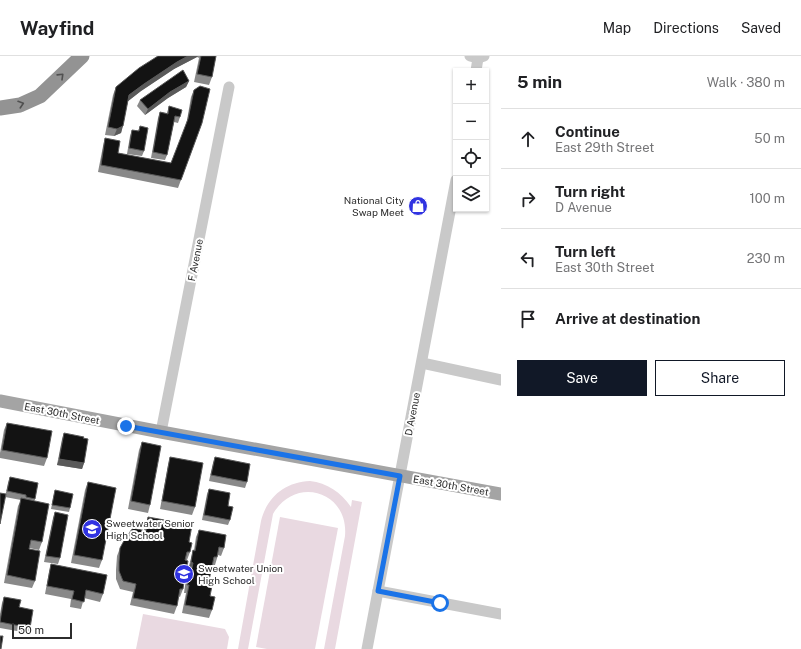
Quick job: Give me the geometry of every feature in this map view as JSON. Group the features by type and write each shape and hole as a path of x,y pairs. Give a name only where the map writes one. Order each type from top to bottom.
{"highway":[{"path":"0,108 20,105 40,96 82,56"}],"main road":[{"name":"East 30th Street","path":"0,401 501,494"}],"street":[{"path":"476,68 477,57"},
{"name":"F Avenue","path":"161,432 229,88"},
{"name":"D Avenue","path":"367,649 453,196"},
{"path":"422,363 501,380"},
{"path":"378,591 501,614"}],"shaded area":[{"path":"310,481 333,489 343,497 351,507 352,500 362,502 335,649 324,649 345,536 344,521 339,508 330,499 319,494 307,492 294,495 283,502 273,514 248,649 238,649 261,521 264,512 278,492 293,484"},
{"path":"280,517 338,528 315,649 267,649 256,647"},
{"path":"143,614 225,629 229,637 227,649 136,649"}],"building":[{"path":"158,56 188,56 129,95 123,126 117,129 108,127 116,87 139,68"},
{"path":"201,56 216,56 212,77 197,74"},
{"path":"183,70 189,81 170,92 148,109 140,100"},
{"path":"200,86 210,89 202,123 181,180 101,165 105,138 120,141 118,153 171,163 188,119 194,90"},
{"path":"169,106 182,110 180,117 175,116 167,155 153,152 160,112 168,114"},
{"path":"140,126 148,128 144,151 129,148 132,130 139,131"},
{"path":"7,423 52,431 47,458 2,450"},
{"path":"64,433 88,439 84,463 59,459"},
{"path":"142,442 161,446 150,505 131,501"},
{"path":"170,457 203,463 195,507 162,501"},
{"path":"215,457 250,464 247,482 211,475"},
{"path":"10,477 38,483 35,499 26,497 26,495 7,491"},
{"name":"Sweetwater Senior High School","path":"88,482 116,488 102,560 74,555"},
{"path":"209,489 230,493 228,506 233,507 230,520 204,515"},
{"path":"55,490 73,494 70,508 52,505"},
{"path":"0,493 6,494 0,524"},
{"path":"21,498 49,504 42,542 31,540 29,549 40,551 35,581 7,575"},
{"path":"55,512 68,515 60,558 46,556"},
{"path":"148,517 192,525 189,542 192,543 190,552 187,552 185,560 188,561 182,582 184,582 183,589 180,589 177,606 133,598 136,584 123,581 119,571 120,548 133,528 146,531"},
{"path":"199,530 226,535 224,548 219,547 217,557 214,557 208,585 212,586 210,596 215,597 212,610 185,605 189,585 187,585 189,572 191,572 193,563 191,562 193,550 195,551"},
{"path":"51,564 107,575 103,594 86,590 84,602 72,599 74,591 47,586"},
{"path":"4,597 21,600 19,607 33,610 30,628 0,622"},
{"path":"0,636 3,636 1,649 0,649"}],"place":[{"name":"National City Swap Meet","path":"418,206"},
{"name":"Sweetwater Senior High School","path":"92,529"},
{"name":"Sweetwater Union High School","path":"184,574"}],"route":[{"path":"126,426 400,476 378,591 440,603"}]}
